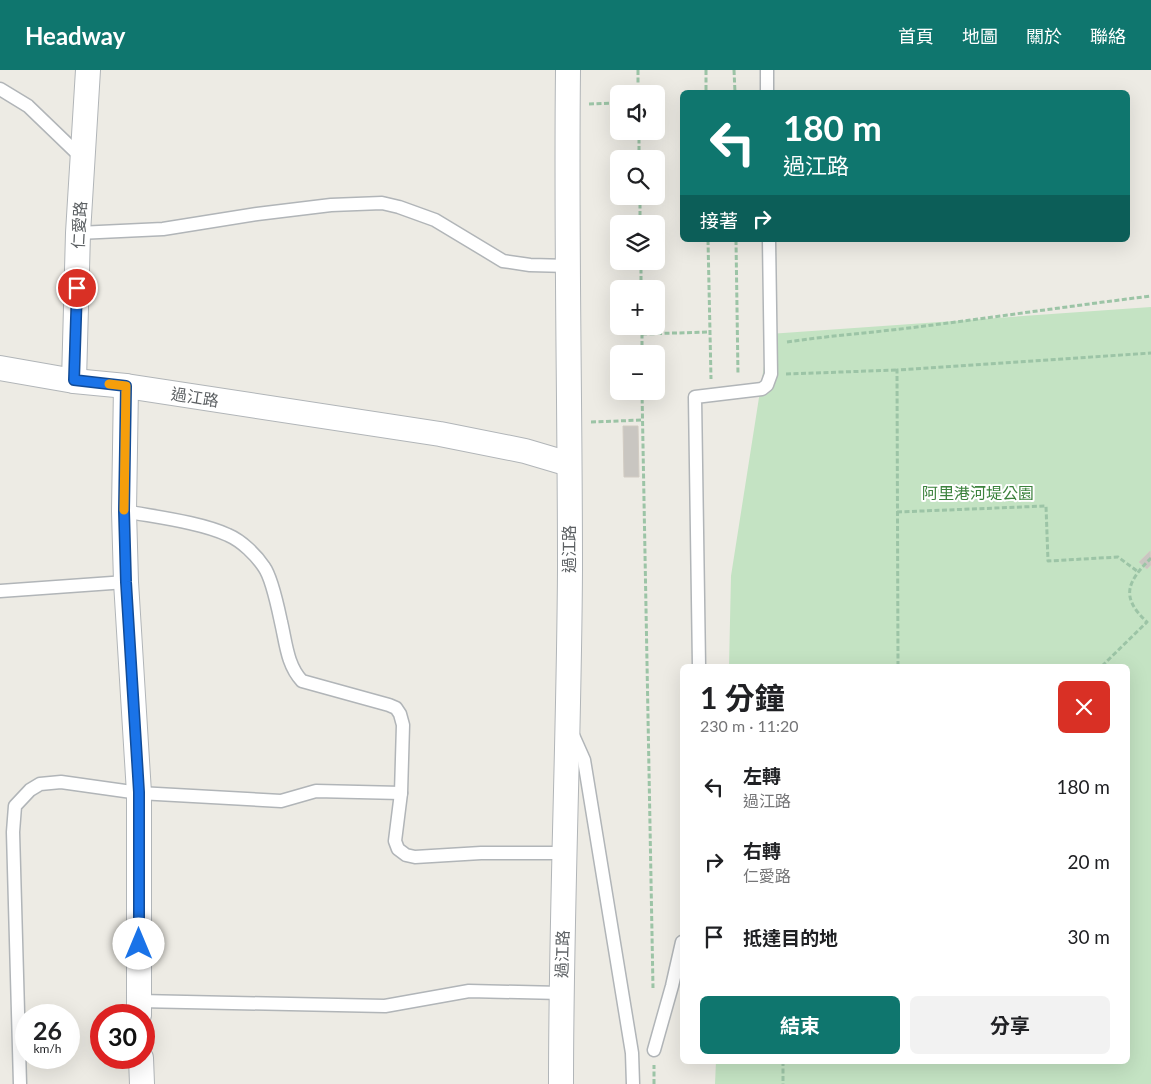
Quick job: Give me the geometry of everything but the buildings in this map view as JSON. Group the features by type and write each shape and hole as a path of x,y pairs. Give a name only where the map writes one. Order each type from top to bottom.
{"street":[{"name":"仁愛路","path":"74,380 78,233 88,70"},
{"path":"568,70 569,464"},
{"name":"過江路","path":"0,368 440,434 525,451 569,464 570,569 561,993 561,1084"},
{"path":"126,386 124,511 126,582 139,792 139,1004"},
{"path":"141,1069 142,1084"}],"lane":[{"path":"767,70 767,90"},
{"path":"0,89 28,106 82,158"},
{"path":"78,233 163,229 331,205 382,203 435,220 503,261 530,265 569,266"},
{"path":"699,664 695,397 762,389 768,385 771,374 769,242"},
{"path":"124,511 229,535 249,549 265,568 278,610 289,661 294,672 302,681 396,708 403,725 401,793 395,841 398,849 406,855 415,857 481,853 565,853"},
{"path":"0,591 126,582"},
{"path":"567,722 584,760 632,1053 633,1084"},
{"path":"20,1084 13,832 15,806 30,790 40,784 61,782 139,792 281,801 316,791 401,793"},
{"path":"654,1050 680,951"},
{"path":"155,1008 385,1006 469,991 561,993"}],"path":[{"path":"638,70 638,85"},
{"path":"706,70 706,90"},
{"path":"734,70 735,90"},
{"path":"582,104 610,103"},
{"path":"708,242 712,395"},
{"path":"736,242 737,391"},
{"path":"770,344 1151,296"},
{"path":"665,333 710,332"},
{"path":"729,377 898,370 1151,352"},
{"path":"898,370 898,664"},
{"path":"711,379 720,378"},
{"path":"642,400 653,991"},
{"path":"590,422 643,420"},
{"path":"897,512 1046,506 1048,561 1118,557 1137,572"},
{"path":"1104,664 1147,622 1137,613 1131,602 1130,589 1132,580 1137,572 1151,558"},
{"path":"654,1050 654,1084"},
{"path":"783,1064 783,1084"}],"green space":[{"name":"阿里港河堤公園","path":"1151,307 1151,1084 715,1084 716,1064 1130,1064 1130,664 729,664 731,576 769,334"}],"slow traffic":[{"path":"109,384 126,386 124,510"}],"route":[{"path":"77,288 74,380 126,386 124,511 126,582 139,792 139,944"}]}
